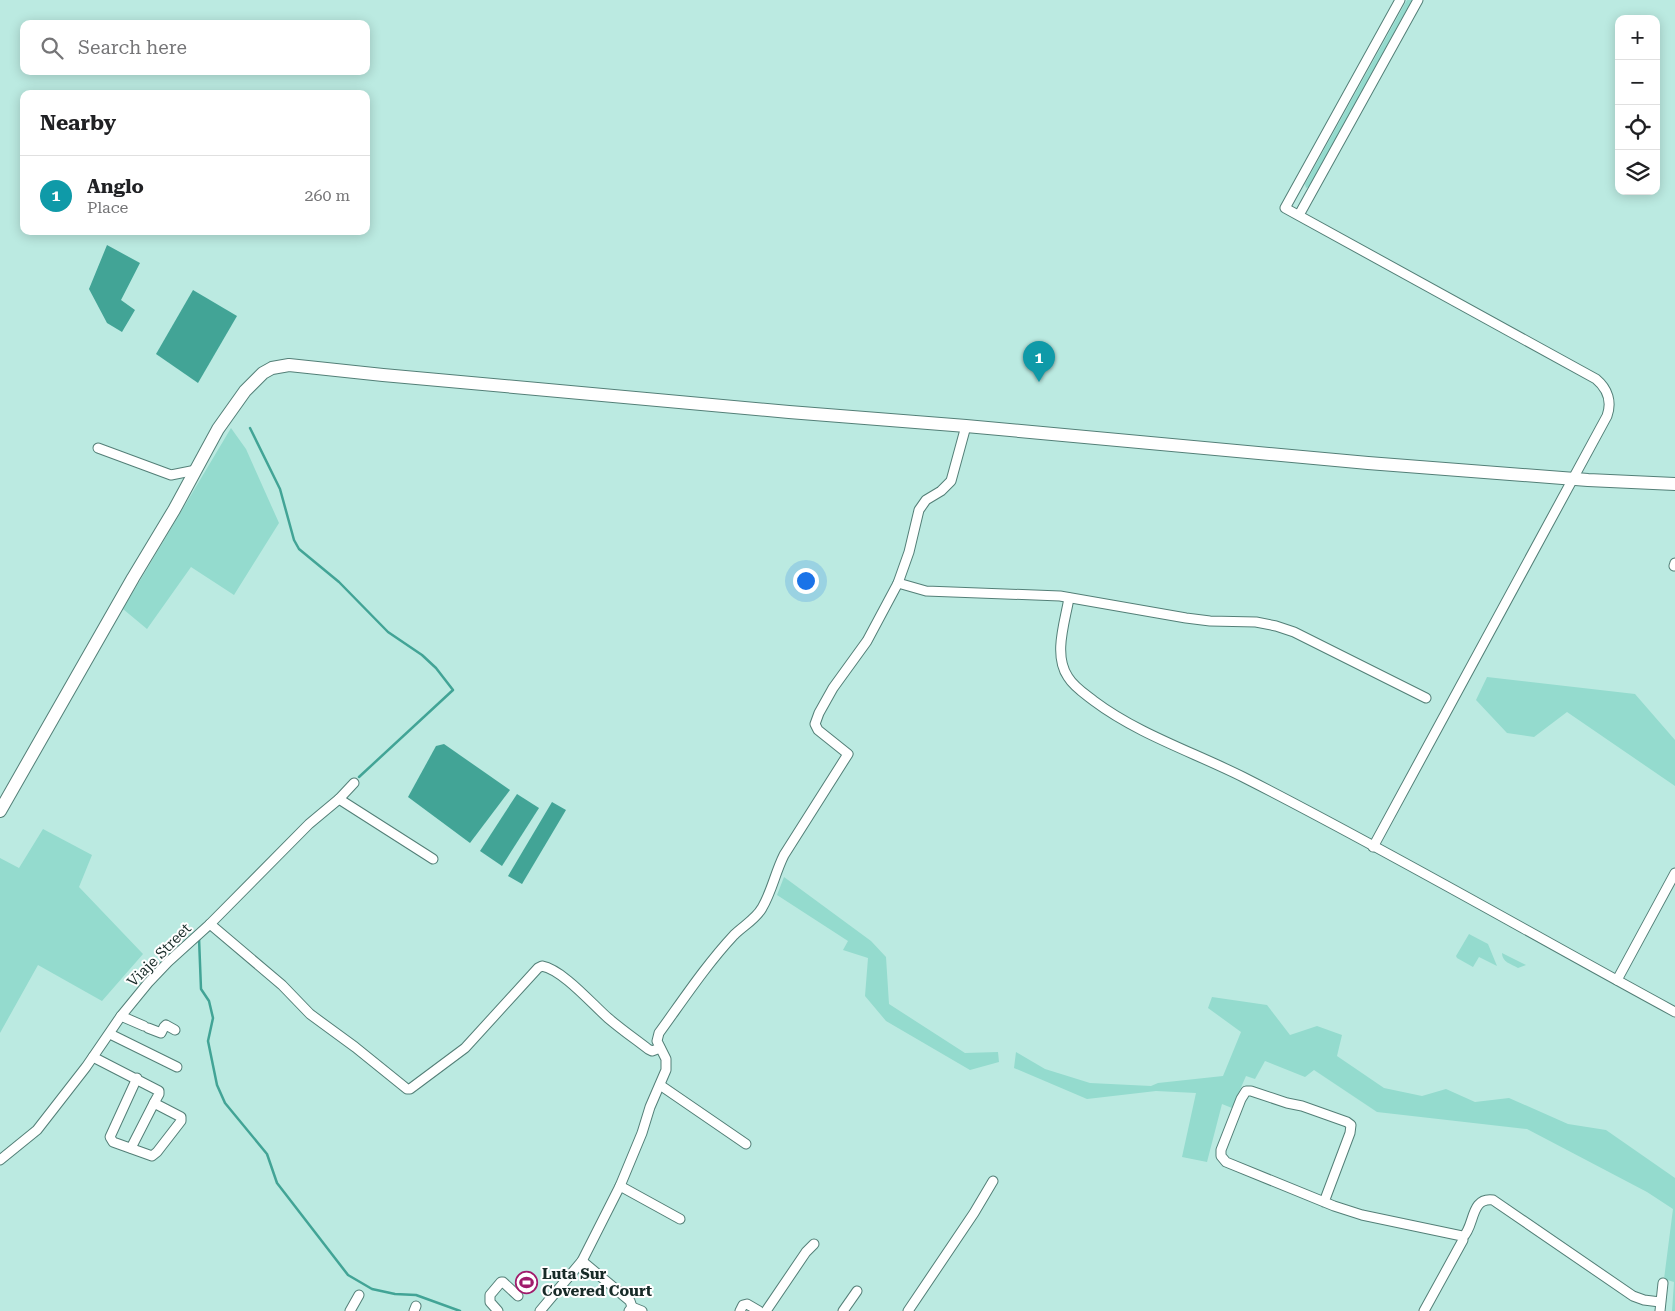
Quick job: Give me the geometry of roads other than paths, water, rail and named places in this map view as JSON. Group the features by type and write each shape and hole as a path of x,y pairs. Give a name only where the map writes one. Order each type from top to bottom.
{"street":[{"path":"1372,846 1608,412 1608,396 1603,385 1598,381 1285,208 1400,0"},
{"path":"1299,216 1418,0"},
{"path":"0,811 218,429 245,391 263,372 272,368 289,365 1368,463 1572,479 1675,484"},
{"path":"540,1311 582,1261 620,1186 667,1065 658,1041 659,1033 693,986 734,935 761,910 774,884 777,868 784,855 848,754 844,749 825,737 815,724 833,688 867,641 898,583 909,552 919,510 926,500 941,491 951,481 966,426"},
{"path":"98,448 170,475 196,470"},
{"path":"898,583 926,591 1052,595 1186,618 1210,621 1256,622 1276,626 1294,632 1426,698"},
{"path":"1069,598 1060,652 1062,667 1068,678 1082,692 1107,710 1126,722 1242,777 1372,846 1675,1012"},
{"name":"Viaje Street","path":"0,1160 37,1130 110,1034 121,1016 161,969 210,924 309,824 354,783"},
{"path":"338,799 433,859"},
{"path":"1617,980 1675,873"},
{"path":"210,924 282,985 310,1014 355,1047 406,1089 410,1089 465,1048 538,968 542,966 570,983 608,1018 648,1049 652,1051 660,1048"},
{"path":"121,1016 159,1033 161,1033 166,1025 176,1030"},
{"path":"110,1034 177,1067"},
{"path":"93,1057 159,1091 160,1094 131,1148"},
{"path":"137,1078 110,1137 113,1142 149,1155 154,1154 182,1118 154,1103"},
{"path":"660,1086 746,1144"},
{"path":"1324,1202 1350,1133 1351,1125 1302,1106 1246,1091 1241,1097 1221,1150 1221,1156 1224,1160 1324,1202 1362,1215 1463,1237"},
{"path":"908,1311 974,1213 993,1181"},
{"path":"620,1186 680,1219"},
{"path":"1424,1311 1463,1240 1476,1207 1483,1202 1493,1200 1633,1296 1660,1306 1663,1283"},
{"path":"766,1311 806,1252 814,1244"},
{"path":"582,1261 630,1301 630,1309 642,1311"},
{"path":"498,1311 490,1302 490,1296 501,1282 518,1296"},
{"path":"843,1311 857,1291"},
{"path":"350,1311 359,1295"},
{"path":"740,1311 743,1305 747,1304 759,1311"}],"waterway":[{"path":"250,428 280,489 294,540 299,549 339,582 388,632 422,655 436,668 453,690 359,777"},
{"path":"199,938 201,989 209,1001 213,1018 208,1041 217,1085 225,1103 267,1154 277,1183 348,1275 372,1289 395,1294 416,1295 460,1311"}],"place":[{"name":"Anglo","path":"1039,382"},
{"name":"Luta Sur Covered Court","path":"526,1283"}]}
